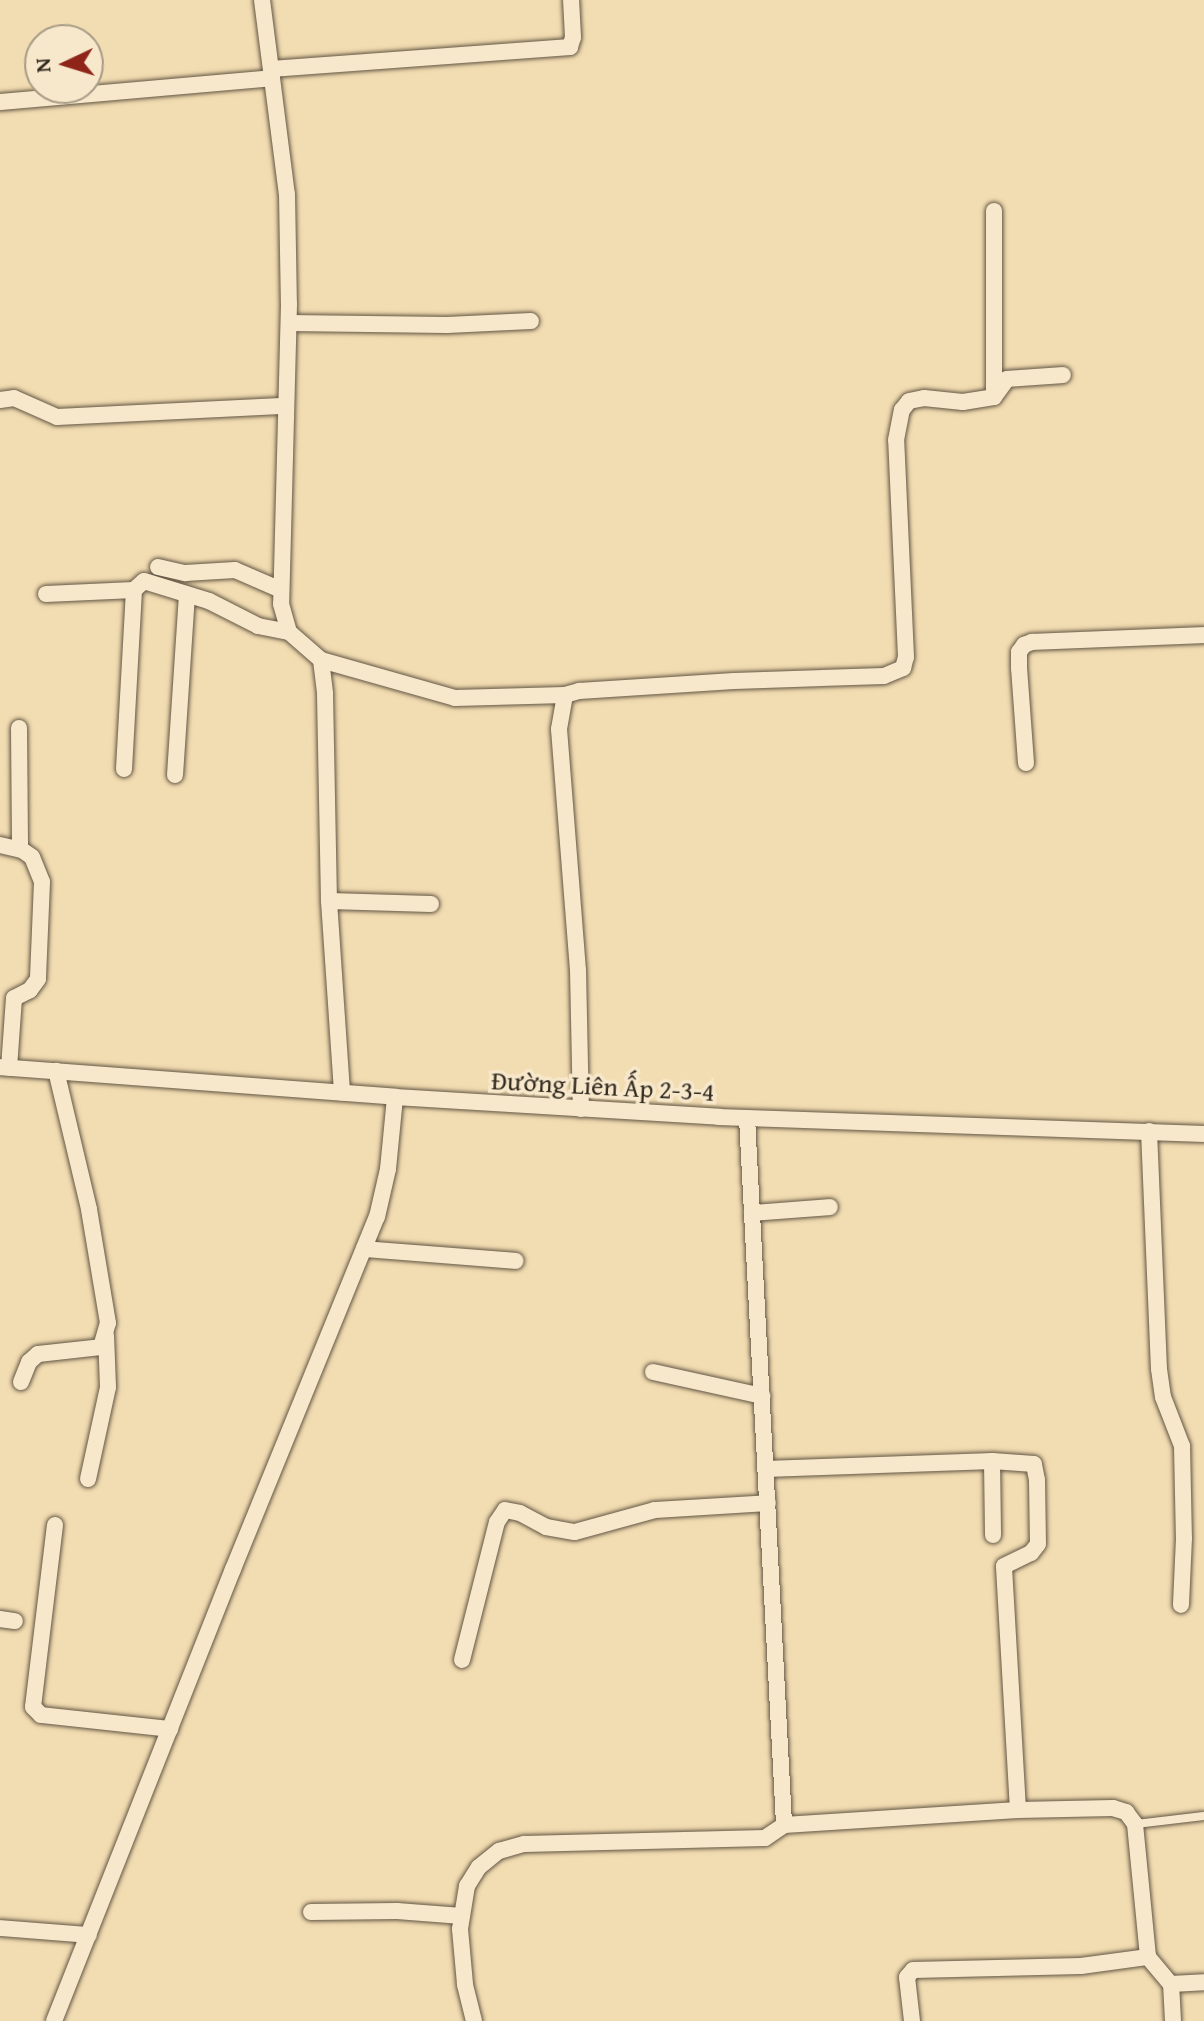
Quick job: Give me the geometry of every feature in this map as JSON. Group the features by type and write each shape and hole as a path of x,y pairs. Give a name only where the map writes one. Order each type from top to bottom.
{"street":[{"path":"262,0 287,194 289,323 281,590 289,632"},
{"path":"0,102 570,47 573,37 571,0"},
{"path":"994,211 994,397"},
{"path":"289,323 447,325 531,321"},
{"path":"46,594 134,590 144,581 187,594 258,626 289,632 321,660 455,698 565,695 579,691 734,681 884,676 903,668 906,657 896,440 902,410 909,401 924,398 963,402 994,397 1007,379 1063,375"},
{"path":"0,400 14,398 57,417 286,406"},
{"path":"158,567 185,573 235,570 281,590"},
{"path":"124,769 134,590"},
{"path":"175,775 187,594"},
{"path":"1026,763 1019,668 1019,652 1024,645 1204,635"},
{"path":"321,660 325,694 329,901 342,1093"},
{"path":"565,695 559,729 578,970 581,1109"},
{"path":"19,728 20,849"},
{"path":"0,845 20,849 36,863 42,882 38,979 30,990 14,998 4,1067"},
{"path":"329,901 431,904"},
{"name":"Đường Liên Ấp 2-3-4","path":"4,1067 581,1109 1204,1134"},
{"path":"56,1071 89,1209 103,1288 108,1387 88,1479"},
{"path":"54,2021 377,1217 388,1169 395,1097"},
{"path":"747,1118 784,1825"},
{"path":"1149,1131 1159,1369 1163,1397 1182,1446 1184,1538 1181,1605"},
{"path":"752,1213 830,1207"},
{"path":"364,1249 516,1261"},
{"path":"21,1382 29,1362 38,1354 88,1351 101,1347 106,1336"},
{"path":"653,1372 762,1396"},
{"path":"766,1469 992,1461 1034,1464 1038,1544 1031,1553 1004,1566 1018,1810"},
{"path":"992,1461 993,1535"},
{"path":"462,1660 497,1522 505,1510 520,1513 546,1527 575,1532 655,1510 768,1503"},
{"path":"55,1525 34,1709 47,1715 170,1729"},
{"path":"474,2021 465,1984 460,1929 467,1886 479,1867 499,1851 524,1844 765,1838 784,1825 1018,1810 1113,1808 1126,1812 1135,1824 1148,1957 1171,1984 1173,2021"},
{"path":"311,1912 397,1911 462,1916"},
{"path":"0,1928 89,1935"},
{"path":"912,2021 907,1977 913,1970 1081,1966 1148,1957"},
{"path":"1171,1984 1204,1982"}],"lane":[{"path":"1135,1824 1204,1816"}]}
